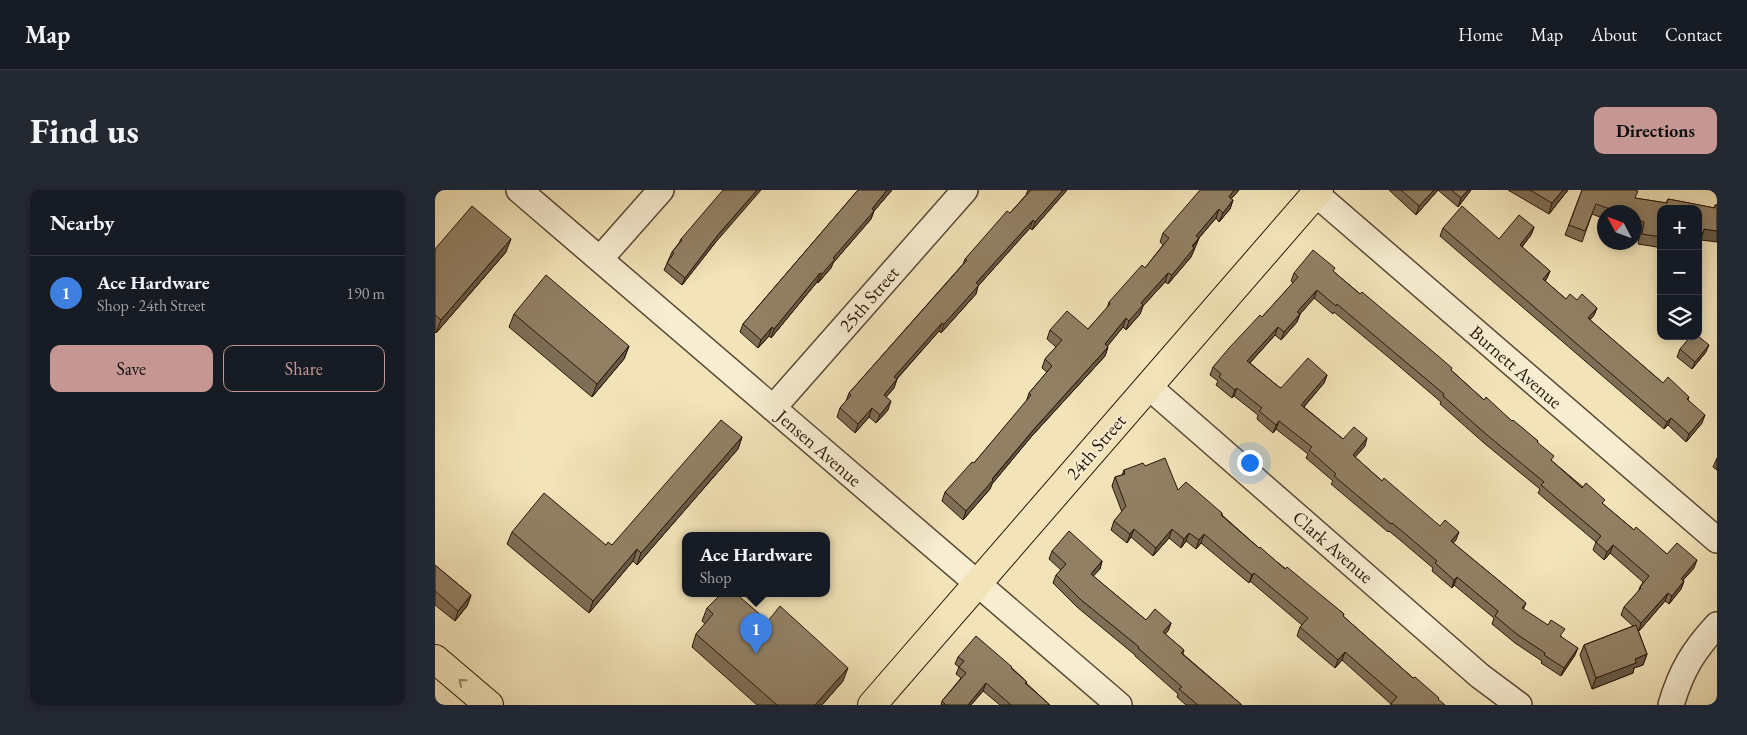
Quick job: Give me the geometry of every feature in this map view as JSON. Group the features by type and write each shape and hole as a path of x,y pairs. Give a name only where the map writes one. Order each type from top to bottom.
{"main road":[{"name":"24th Street","path":"872,705 1317,192"},
{"path":"435,659 489,705"}],"street":[{"name":"Jensen Avenue","path":"519,190 1119,705"},
{"path":"600,259 661,190"},
{"name":"25th Street","path":"773,408 965,190"},
{"name":"Burnett Avenue","path":"1317,192 1717,540"},
{"name":"Clark Avenue","path":"1149,386 1473,669 1506,697 1519,705"},
{"path":"1671,705 1684,668 1717,625"}],"building":[{"path":"723,190 757,190 717,236 685,278 667,263 681,239"},
{"path":"858,190 887,190 872,209 874,211 833,258 835,259 822,274 820,273 774,329 772,327 761,340 743,324"},
{"path":"1031,190 1063,190 976,283 979,285 894,377 897,379 884,395 891,401 880,415 872,408 858,424 840,408 851,395 849,393 967,260 965,259 1007,211 1010,213"},
{"path":"1200,190 1234,190 1229,197 1233,200 1223,213 1219,209 1196,236 1199,238 1192,246 1194,248 1172,275 1168,273 1141,303 1143,305 1129,321 1126,318 1105,344 1108,347 1035,428 966,511 945,492 972,462 974,463 1031,395 1029,393 1052,366 1045,359 1062,340 1050,330 1067,311 1088,329 1142,265 1145,268 1169,238 1163,233"},
{"path":"1401,190 1434,190 1419,206"},
{"path":"1451,190 1468,190 1461,198"},
{"path":"1530,190 1563,190 1552,203"},
{"path":"1582,190 1635,190 1638,191 1635,198 1667,203 1668,199 1699,205 1657,205 1657,236 1642,234 1644,222 1642,221 1642,205 1596,204 1585,231 1569,225"},
{"path":"1715,205 1717,205 1717,231 1704,229 1703,233 1702,206 1715,208"},
{"path":"472,206 511,239 441,320 435,315 435,249"},
{"path":"1462,206 1499,239 1519,215 1534,227 1520,245 1550,271 1543,279 1566,299 1570,294 1577,300 1582,294 1597,308 1588,318 1663,383 1668,377 1689,397 1687,399 1705,415 1689,434 1671,418 1667,422 1443,228"},
{"path":"1313,250 1335,268 1333,271 1360,294 1362,292 1452,368 1451,370 1484,400 1486,397 1512,421 1538,441 1554,456 1551,460 1582,488 1586,483 1605,500 1602,503 1634,530 1636,527 1667,554 1677,543 1697,560 1681,579 1684,581 1672,596 1668,593 1641,623 1624,607 1649,576 1613,545 1607,552 1596,542 1601,536 1541,485 1544,482 1487,435 1443,396 1444,394 1337,304 1336,306 1317,290 1297,312 1300,314 1284,332 1278,327 1247,361 1281,388 1308,358 1327,375 1301,405 1343,439 1354,427 1367,438 1353,455 1382,481 1384,478 1440,526 1445,520 1459,532 1451,541 1526,603 1522,608 1548,625 1551,620 1565,629 1560,636 1578,648 1564,668 1544,655 1545,653 1518,635 1495,616 1498,611 1457,577 1454,580 1435,563 1437,561 1334,476 1336,474 1309,450 1312,447 1279,421 1276,425 1259,411 1262,408 1237,388 1235,390 1219,377 1221,374 1213,367 1260,315 1262,317 1298,277 1294,273"},
{"path":"546,275 629,346 597,384 514,314"},
{"path":"1702,339 1709,345 1695,362 1680,349 1688,340"},
{"path":"721,420 742,437 641,553 637,549 593,601 512,532 544,493 606,545 608,542 612,545"},
{"path":"1165,458 1178,490 1186,482 1259,548 1285,569 1287,567 1344,614 1343,616 1445,705 1390,705 1397,697 1345,652 1338,660 1300,627 1308,618 1254,573 1252,575 1204,534 1199,540 1189,533 1184,539 1172,529 1156,548 1134,529 1130,534 1114,521 1126,506 1115,477 1125,474 1124,470 1143,463 1145,466"},
{"path":"1069,531 1102,561 1091,574 1146,620 1155,609 1171,623 1163,632 1184,650 1181,653 1242,705 1198,705 1179,689 1182,687 1139,647 1080,599 1056,575 1066,564 1052,551"},
{"path":"435,565 471,595 458,611 435,591"},
{"path":"718,597 740,597 768,621 780,606 848,668 815,705 777,705 696,634 713,614 707,608"},
{"path":"1636,625 1647,654 1635,659 1636,663 1596,678 1584,645"},
{"path":"976,636 1012,667 1027,682 1025,683 1050,705 1011,705 986,683 968,705 946,705 942,701 966,673 959,667 964,661 958,657"}],"place":[{"name":"Ace Hardware","path":"756,654"}]}
